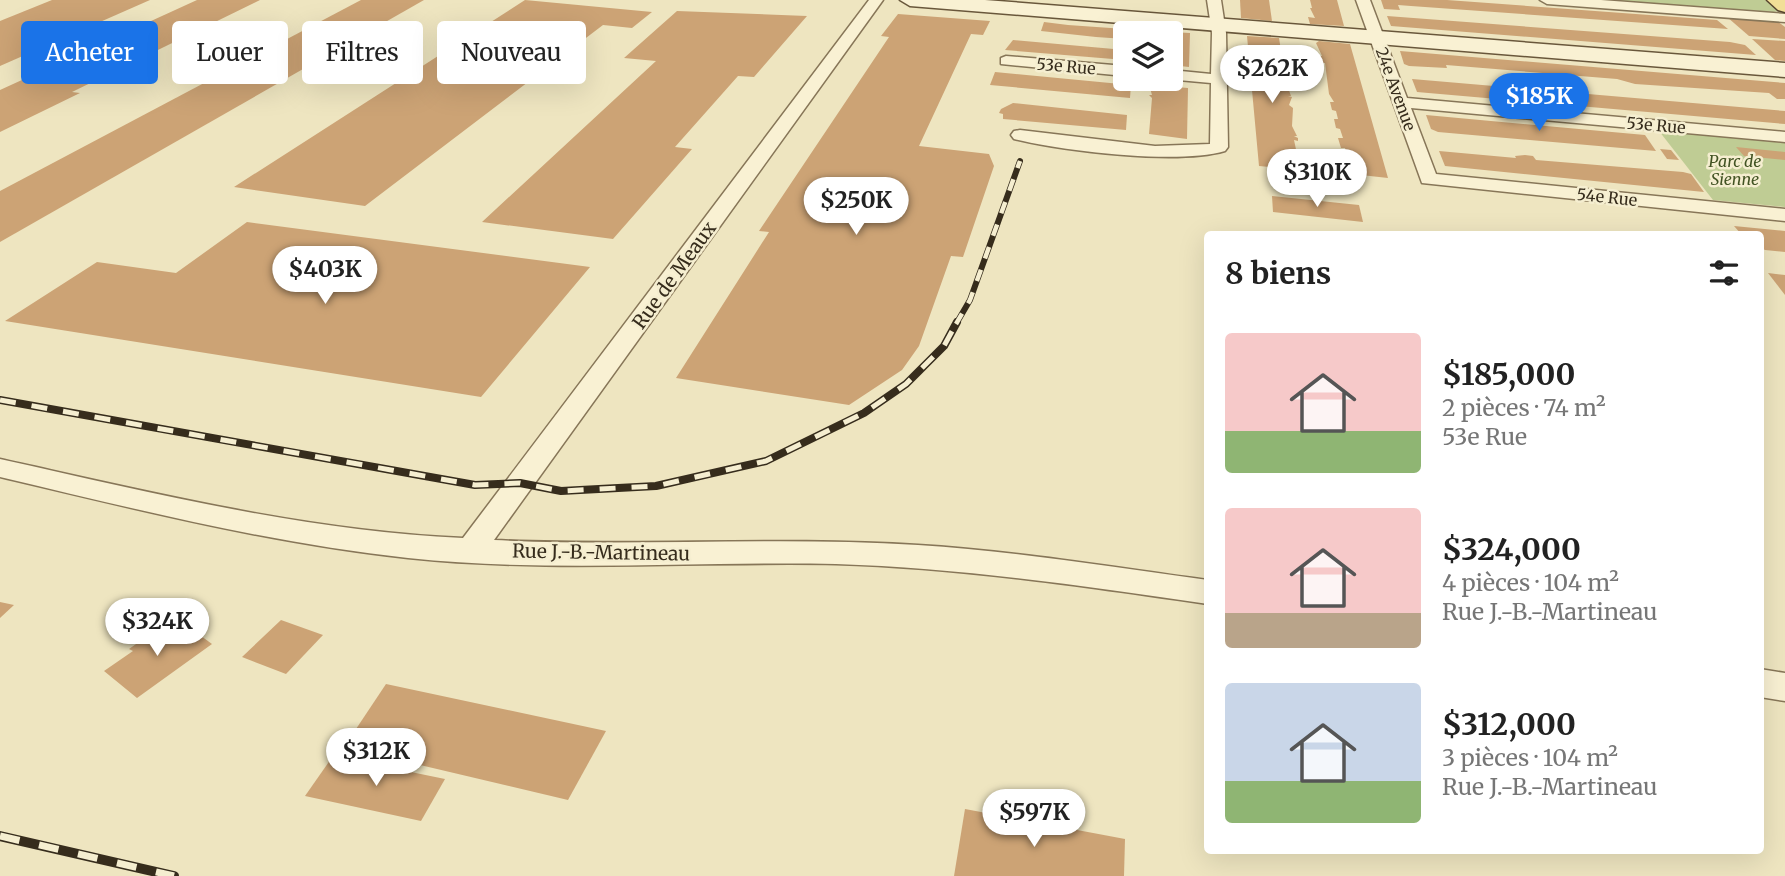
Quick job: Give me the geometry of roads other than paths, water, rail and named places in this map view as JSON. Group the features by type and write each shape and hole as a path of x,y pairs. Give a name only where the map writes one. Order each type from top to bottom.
{"main road":[{"path":"910,0 1785,69"},
{"path":"1777,0 1785,6"}],"street":[{"name":"Rue de Meaux","path":"471,550 876,0"},
{"path":"1020,135 1185,152 1212,151 1219,147 1219,79 1213,0"},
{"name":"24e Avenue","path":"1363,0 1429,179"},
{"path":"1547,0 1785,18"},
{"name":"53e Rue","path":"1006,61 1113,70"},
{"path":"1183,76 1219,79"},
{"name":"53e Rue","path":"1401,102 1785,136"},
{"name":"54e Rue","path":"1429,179 1785,215"},
{"name":"Rue J.-B.-Martineau","path":"0,468 208,516 410,547 576,555 833,553 919,556 1028,567 1204,591"},
{"path":"1764,684 1785,687"}],"railway":[{"path":"956,324 970,300 1020,161"},
{"path":"0,400 475,485 520,483 561,491 656,486 766,461 864,413 906,384 944,346 957,322"},
{"path":"0,836 174,876"}],"park label":[{"name":"Parc de Sienne","path":"1735,170"}]}
